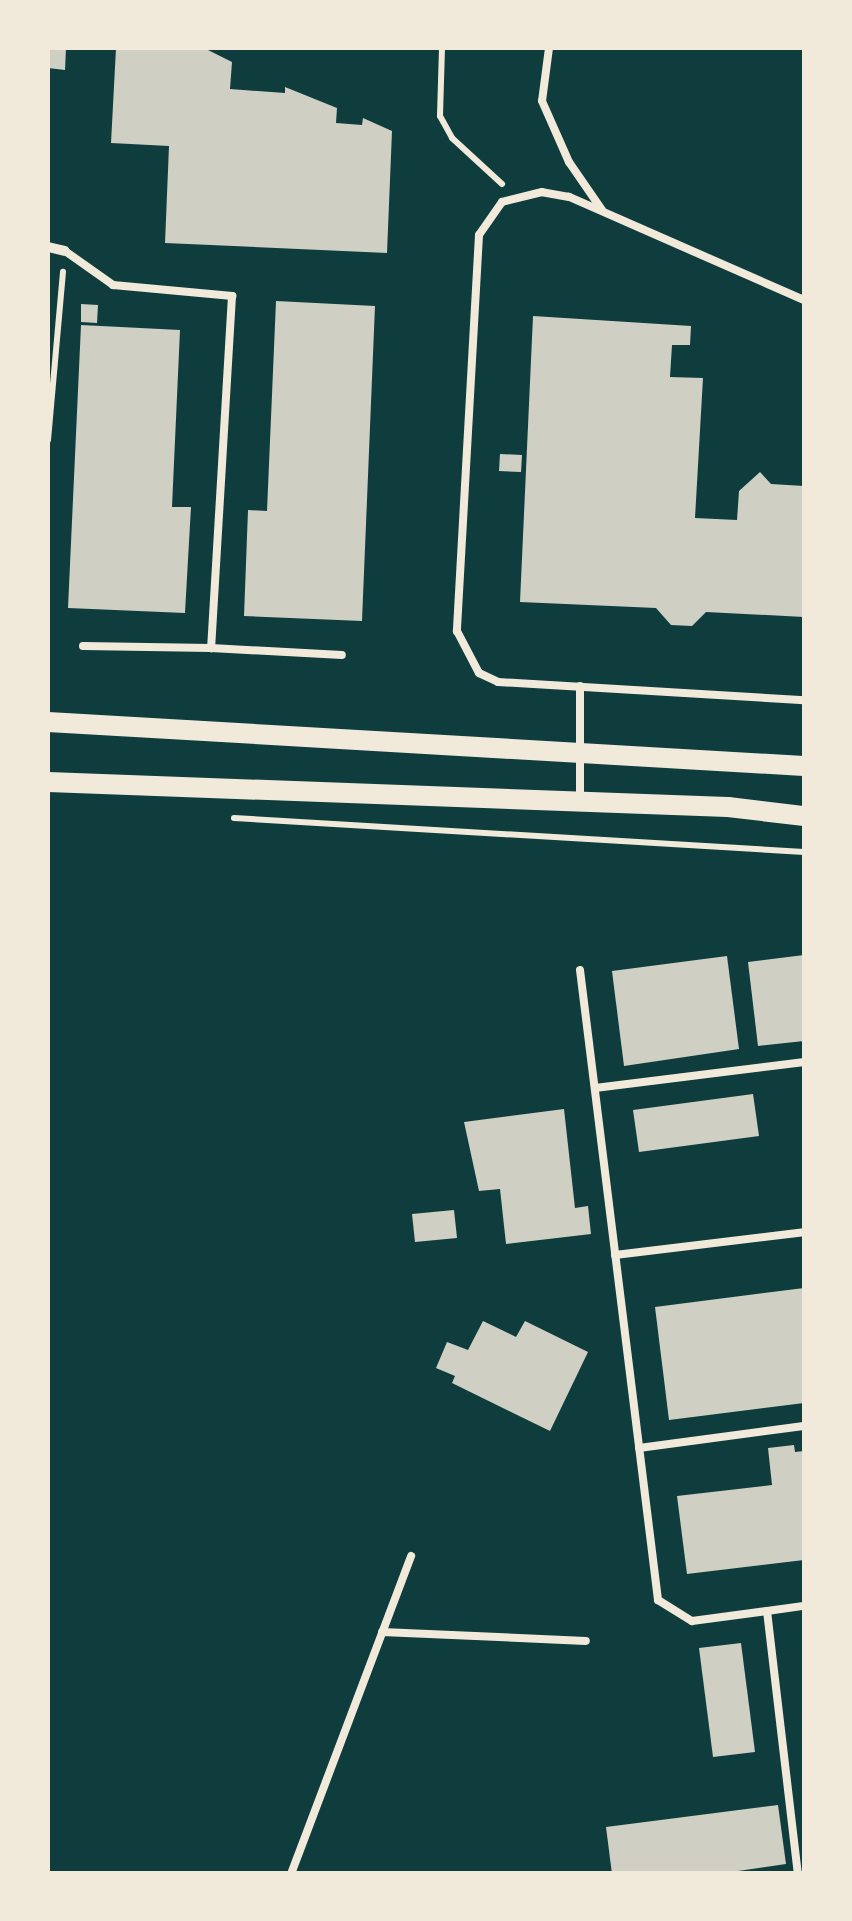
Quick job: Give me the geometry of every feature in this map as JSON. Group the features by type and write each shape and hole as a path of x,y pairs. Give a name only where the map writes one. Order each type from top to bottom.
{"main road":[{"path":"48,722 804,766"},
{"path":"48,782 580,802 804,816"}],"street":[{"path":"48,248 65,251"}],"lane":[{"path":"549,48 542,100 569,162 604,214"},
{"path":"804,300 604,214 542,192 511,198 487,217 479,235 458,631 480,673 498,682 804,700"},
{"path":"65,251 113,284 232,296 211,648"},
{"path":"83,646 342,655"},
{"path":"580,686 580,802"},
{"path":"580,970 658,1600 692,1621 804,1606"},
{"path":"595,1088 804,1062"},
{"path":"615,1255 804,1232"},
{"path":"639,1448 804,1426"},
{"path":"292,1874 411,1556"},
{"path":"767,1612 798,1874"},
{"path":"382,1632 586,1641"}],"path":[{"path":"442,48 440,116 452,138 497,176 511,198"},
{"path":"48,440 65,251"},
{"path":"224,817 804,852"}],"building":[{"path":"48,48 66,48 65,70 48,68"},
{"path":"116,48 204,48 232,62 230,89 285,93 285,87 337,108 336,123 362,125 363,118 392,131 387,253 165,243 169,146 111,143"},
{"path":"276,301 375,306 362,621 244,616 248,510 267,511"},
{"path":"81,304 98,305 97,323 81,322"},
{"path":"533,316 691,326 690,345 672,345 670,377 703,378 695,518 737,520 739,491 760,472 771,484 804,486 804,617 706,612 692,626 671,625 656,608 520,602"},
{"path":"81,325 180,330 172,507 191,507 185,613 68,608"},
{"path":"500,454 522,455 521,472 499,471"},
{"path":"804,955 804,1041 758,1046 748,962"},
{"path":"727,956 739,1049 624,1066 612,971"},
{"path":"753,1094 759,1136 639,1152 633,1110"},
{"path":"564,1109 575,1208 588,1206 591,1234 506,1244 500,1189 479,1191 464,1122"},
{"path":"454,1210 457,1238 415,1242 412,1214"},
{"path":"804,1288 804,1403 669,1420 655,1307"},
{"path":"483,1321 516,1337 525,1321 588,1352 550,1431 452,1383 455,1376 436,1368 447,1342 468,1350"},
{"path":"794,1445 795,1452 804,1451 804,1560 687,1574 677,1496 772,1485 768,1448"},
{"path":"741,1643 755,1752 713,1757 699,1648"},
{"path":"778,1805 786,1864 717,1874 612,1874 606,1827"}]}
